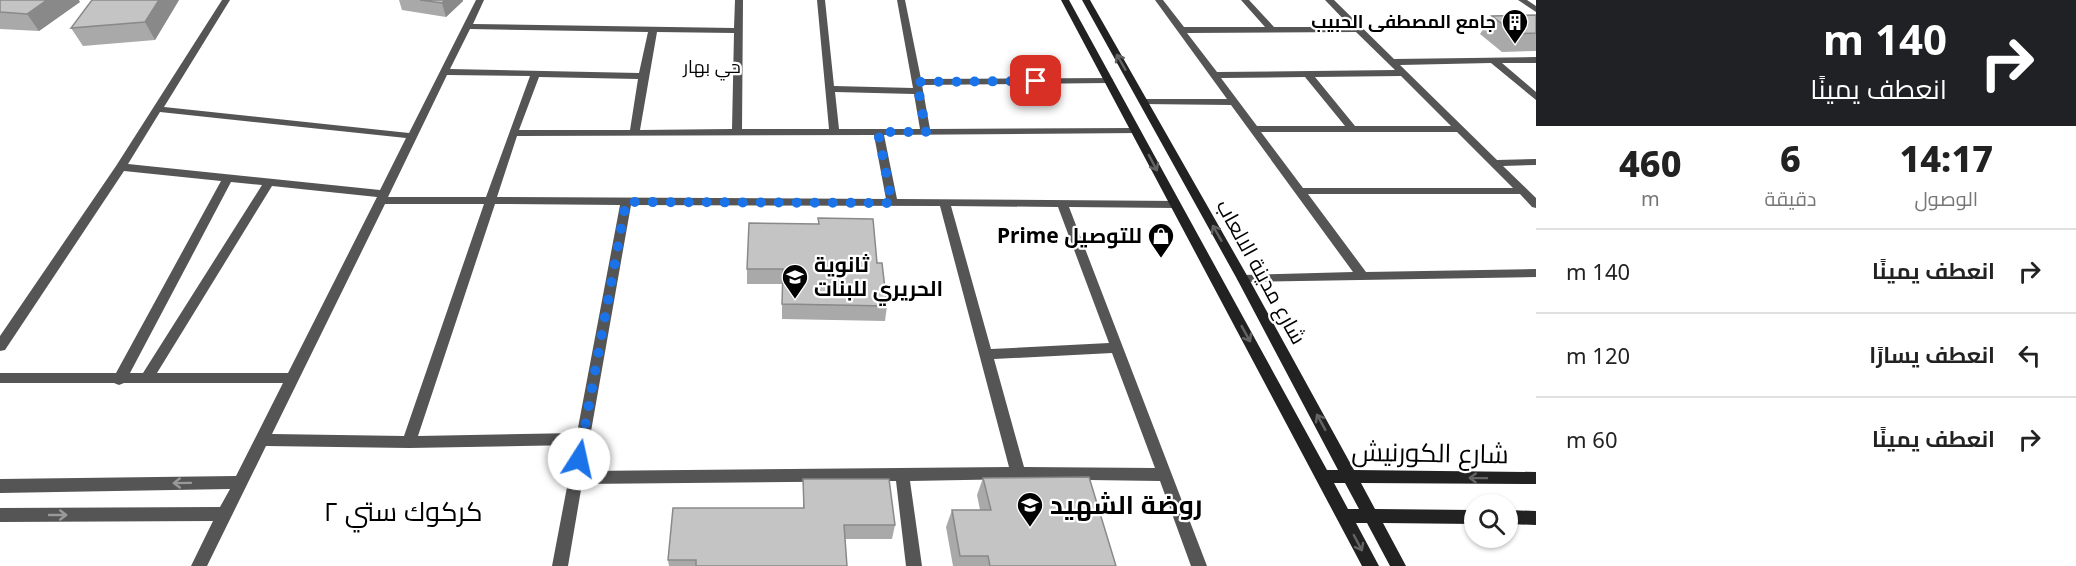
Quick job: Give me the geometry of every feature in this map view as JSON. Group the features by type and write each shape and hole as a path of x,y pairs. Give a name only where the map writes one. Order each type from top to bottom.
{"main road":[{"name":"شارع مدينة الالعاب","path":"1065,0 1371,566"},
{"name":"شارع مدينة الالعاب","path":"1086,0 1243,279 1398,566"},
{"path":"1088,41 1109,41"},
{"name":"شارع الكورنيش","path":"1323,476 1536,478"},
{"path":"1344,516 1464,517"},
{"path":"1518,518 1536,518"}],"street":[{"path":"0,346 121,167 226,0"},
{"path":"199,566 480,0"},
{"path":"737,132 739,0"},
{"path":"821,0 834,132"},
{"path":"902,0 926,132"},
{"path":"1160,0 1362,276"},
{"path":"1245,0 1271,30"},
{"path":"1329,0 1536,204"},
{"path":"1522,0 1536,10"},
{"path":"468,26 737,31"},
{"path":"1182,30 1359,29"},
{"path":"634,134 653,30"},
{"path":"1493,60 1536,97"},
{"path":"1392,62 1536,60"},
{"path":"445,72 643,76"},
{"path":"1214,75 1404,73"},
{"path":"409,442 513,133 536,74"},
{"path":"1308,74 1352,129"},
{"path":"830,89 1108,80"},
{"path":"1144,102 1234,102"},
{"path":"158,109 413,136"},
{"path":"1254,129 1460,129"},
{"path":"513,133 1136,131"},
{"path":"878,132 892,203"},
{"path":"1494,162 1536,162"},
{"path":"121,167 383,197 490,201 1175,204"},
{"path":"119,380 228,178"},
{"path":"146,380 269,183"},
{"path":"1299,191 1523,191"},
{"path":"560,566 626,202"},
{"path":"945,204 1018,473"},
{"path":"1063,205 1199,566"},
{"path":"1243,279 1536,273"},
{"path":"985,354 1117,348"},
{"path":"0,378 146,380 292,378"},
{"path":"261,440 409,442 583,439"},
{"path":"576,478 1018,473 1165,475"},
{"path":"902,474 914,566"},
{"path":"0,486 240,482"},
{"path":"0,515 225,514"}],"building":[{"path":"0,0 47,0 27,14 0,12"},
{"path":"92,0 159,0 145,22 71,28"},
{"path":"420,0 445,0 442,3"},
{"path":"1536,15 1536,33 1515,34 1492,16"},
{"name":"ثانوية الحريري للبنات","path":"818,218 873,219 877,263 882,263 887,306 782,304 783,269 747,269 749,223 819,224"},
{"path":"1089,477 1116,566 990,566 988,556 960,556 952,510 991,510 983,478"},
{"path":"803,479 889,479 895,525 844,525 847,566 696,566 696,560 668,560 673,508 804,508"}],"place":[{"name":"جامع المصطفى الحبيب","path":"1515,45"},
{"name":"Prime للتوصيل","path":"1161,259"},
{"name":"ثانوية الحريري للبنات","path":"795,300"},
{"name":"روضة الشهيد","path":"1030,528"}],"district":[{"name":"حي بهار","path":"712,67"},
{"name":"كركوك ستي ٢","path":"403,512"}],"route":[{"path":"579,459 626,202 892,203 878,132 926,132 917,82 1036,81"}]}
